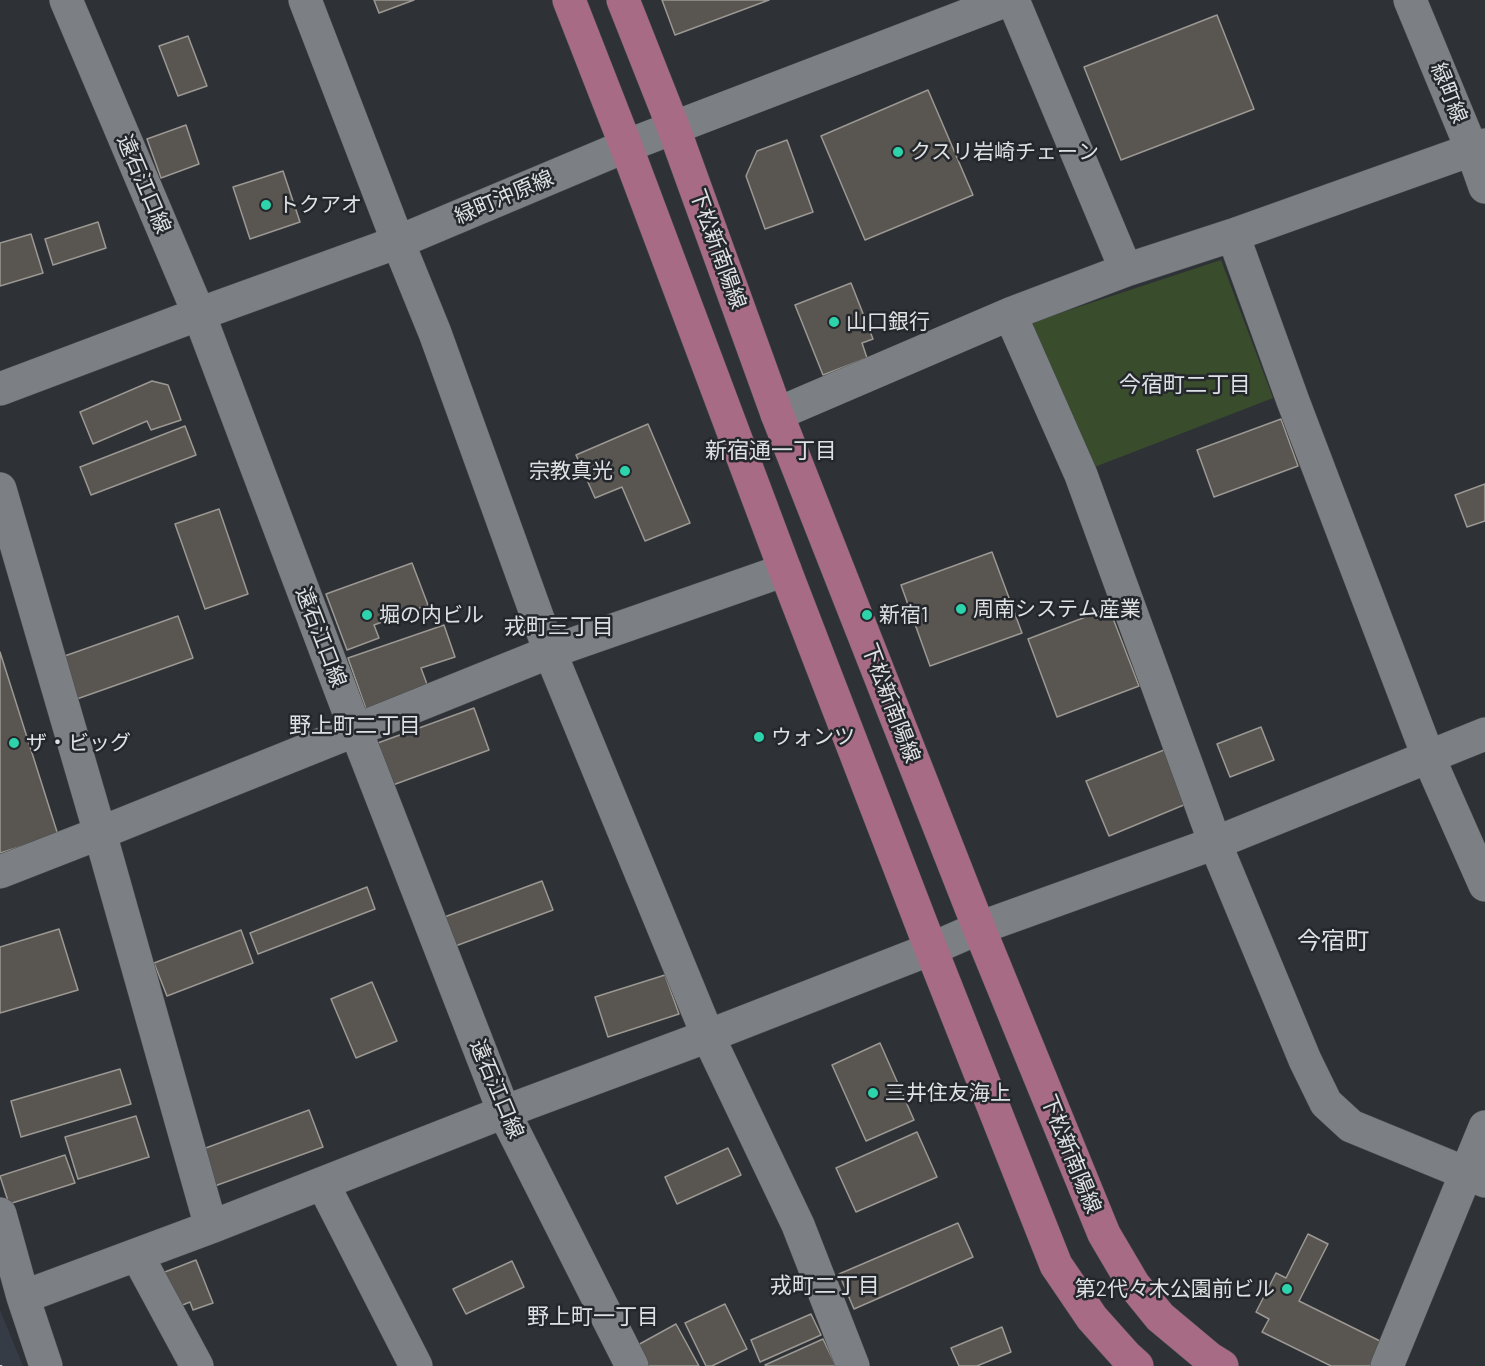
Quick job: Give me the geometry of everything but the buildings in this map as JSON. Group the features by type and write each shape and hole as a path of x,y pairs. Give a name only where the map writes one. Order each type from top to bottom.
{"main road":[{"path":"569,0 785,570 1056,1265 1092,1318 1125,1356 1137,1366"},
{"name":"下松新南陽線","path":"623,0 674,129 777,414 980,928 1104,1234 1134,1285 1160,1317 1222,1366"}],"street":[{"name":"遠石江口線","path":"66,0 199,314 356,731 504,1112 632,1366"},
{"path":"305,0 435,333 550,652 708,1036 798,1225 853,1366"},
{"name":"緑町沖原線","path":"0,389 398,242 626,146 1007,0"},
{"path":"1013,0 1125,270"},
{"name":"緑町線","path":"1410,0 1478,147 1485,187"},
{"path":"777,414 1010,314 1125,270 1233,235 1478,147"},
{"path":"1233,235 1293,401 1428,756 1485,885"},
{"path":"1010,314 1081,475 1215,843 1305,1060 1326,1103 1352,1126 1475,1177"},
{"path":"0,489 211,1227"},
{"path":"0,872 550,652 785,570"},
{"path":"23,1297 708,1036 980,928 1215,843 1485,734"},
{"path":"1387,1366 1475,1177 1485,1126"},
{"path":"323,1184 416,1366"},
{"path":"0,1214 23,1297 46,1366"},
{"path":"137,1255 197,1366"}],"shaded area":[{"path":"0,1310 23,1366 0,1366"}],"green space":[{"path":"1221,260 1273,398 1092,468 1030,323"}],"place":[{"name":"クスリ岩崎チェーン","path":"898,152"},
{"name":"トクアオ","path":"266,205"},
{"name":"山口銀行","path":"834,322"},
{"name":"宗教真光","path":"625,471"},
{"name":"周南システム産業","path":"961,609"},
{"name":"堀の内ビル","path":"367,615"},
{"name":"新宿1","path":"867,615"},
{"name":"ウォンツ","path":"759,737"},
{"name":"ザ・ビッグ","path":"14,743"},
{"name":"三井住友海上","path":"873,1093"},
{"name":"第2代々木公園前ビル","path":"1287,1289"}],"district":[{"name":"今宿町二丁目","path":"1185,385"},
{"name":"新宿通一丁目","path":"771,451"},
{"name":"戎町三丁目","path":"559,627"},
{"name":"野上町二丁目","path":"355,726"},
{"name":"今宿町","path":"1333,941"},
{"name":"戎町二丁目","path":"825,1286"},
{"name":"野上町一丁目","path":"593,1317"}]}
